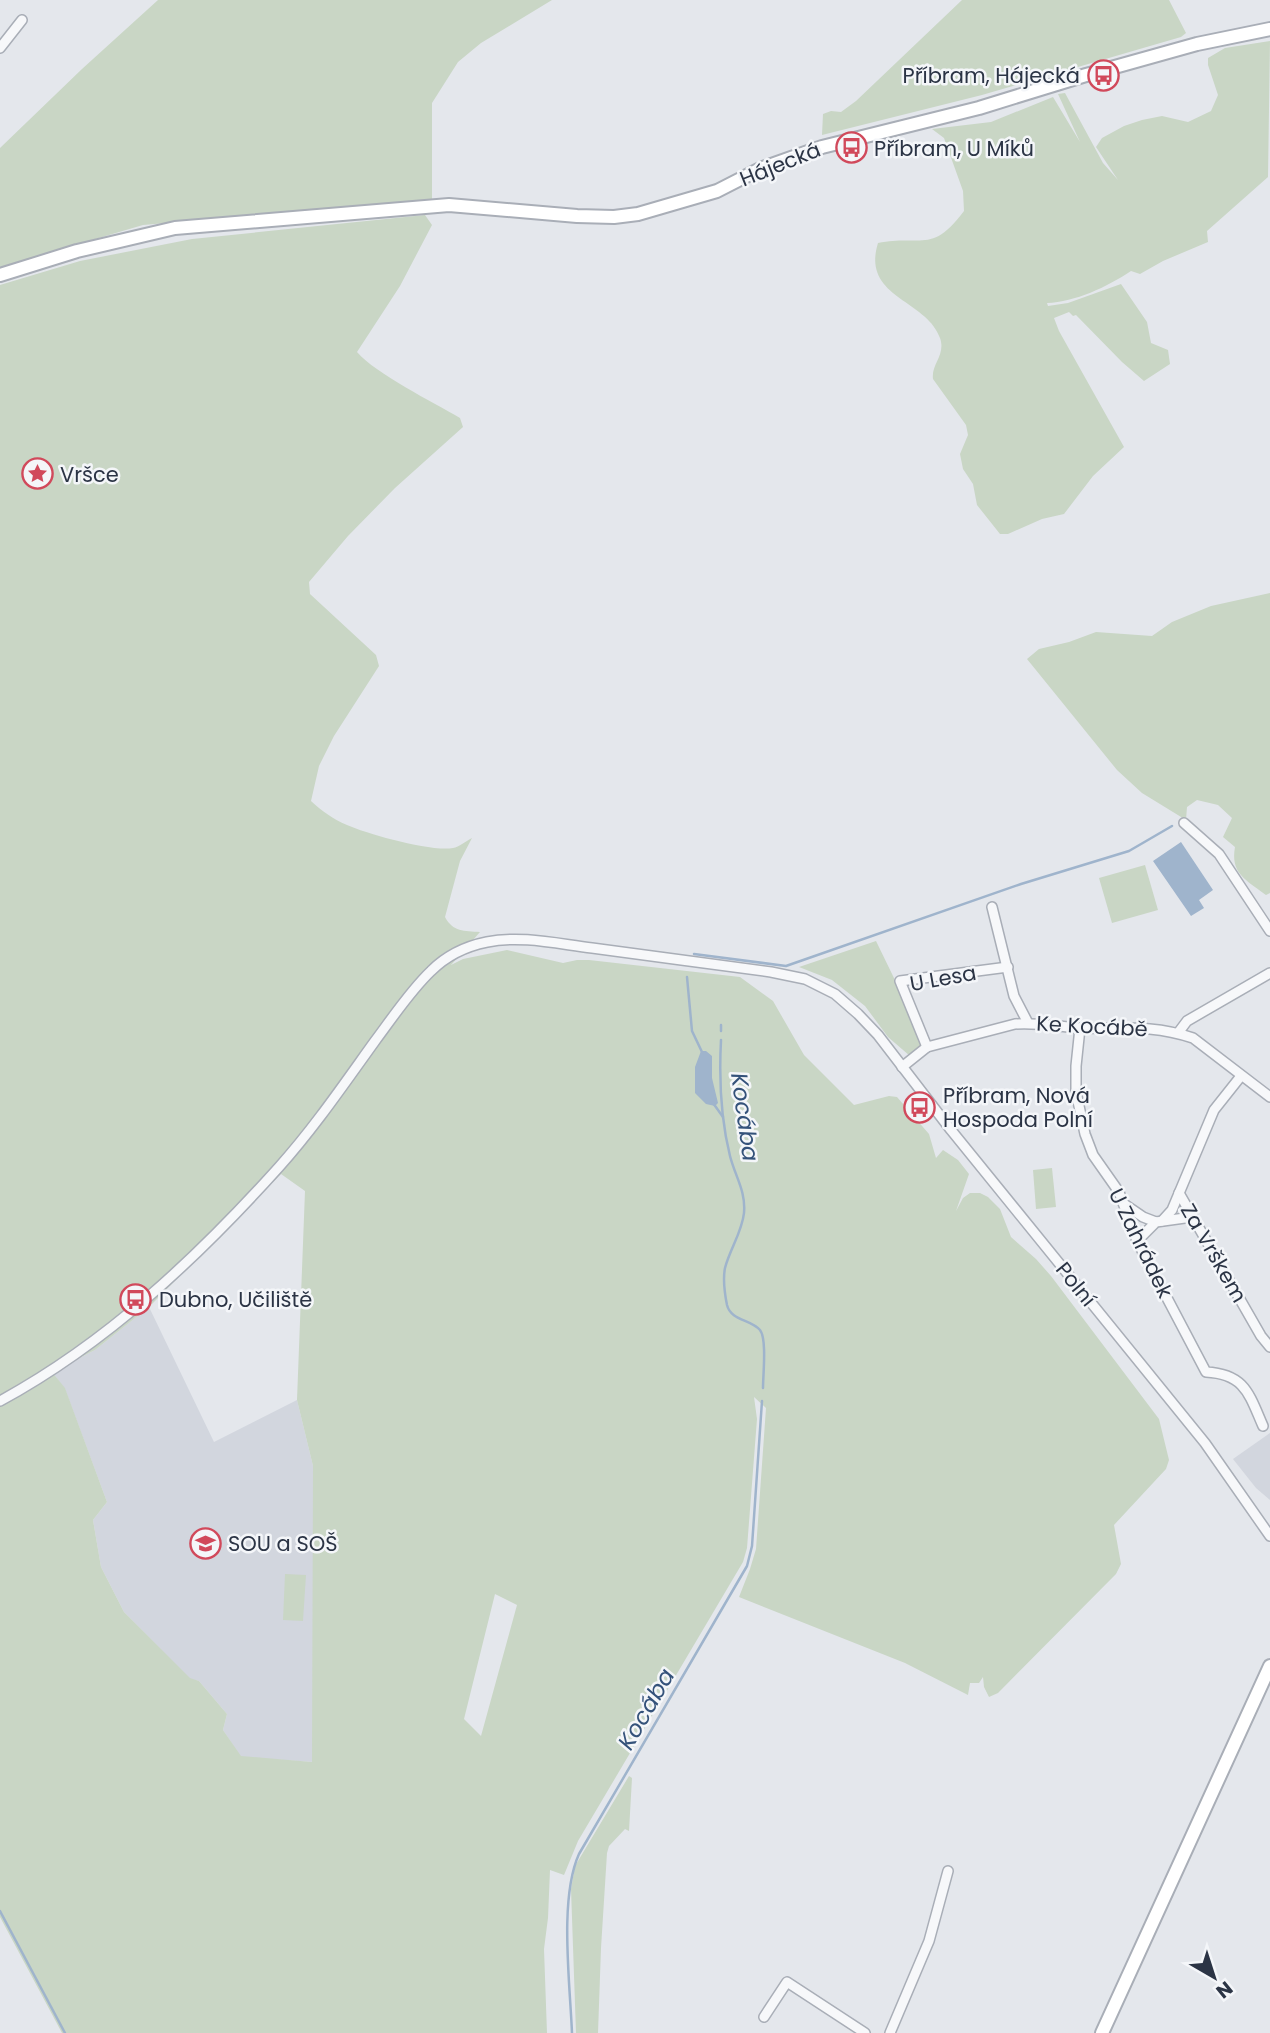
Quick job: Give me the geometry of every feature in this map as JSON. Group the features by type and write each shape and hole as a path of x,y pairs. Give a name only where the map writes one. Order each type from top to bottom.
{"main road":[{"name":"Hájecká","path":"0,275 77,251 175,228 449,205 476,205 578,216 614,217 638,214 717,191 760,169 822,147 979,108 1197,44 1270,29"},
{"path":"1102,2033 1270,1666"}],"street":[{"path":"0,47 22,20"},
{"path":"1184,823 1219,854 1270,931"},
{"name":"U Lesa","path":"992,908 1014,996 1028,1023"},
{"name":"Polní","path":"0,1401 86,1346 143,1301 209,1240 279,1167 317,1122 418,984 448,957 487,942 532,940 771,972 805,979 835,994 878,1035 951,1130 1205,1443 1270,1536"},
{"name":"U Lesa","path":"927,1047 900,981 1007,967"},
{"path":"1178,1032 1187,1021 1270,973"},
{"name":"Ke Kocábě","path":"902,1067 927,1047 1028,1023 1080,1028 1131,1026 1178,1032 1193,1038 1270,1097"},
{"name":"U Zahrádek","path":"1080,1028 1076,1092 1084,1134 1093,1155 1124,1204 1137,1241 1206,1372 1218,1373 1239,1382 1250,1397 1263,1426"},
{"path":"1137,1241 1172,1210 1214,1110 1241,1076"},
{"name":"Za Vrškem","path":"1179,1193 1270,1347"},
{"path":"1124,1204 1132,1211 1159,1221 1192,1217"},
{"path":"890,2033 929,1941 948,1871"},
{"path":"765,2017 787,1982 864,2033"}],"shaded area":[{"name":"SOU a SOŠ","path":"149,1307 214,1442 297,1400 313,1466 313,1762 241,1757 223,1730 227,1714 199,1681 190,1679 124,1612 101,1567 93,1520 107,1502 65,1389 52,1372 95,1350"},
{"path":"1270,1433 1270,1500 1256,1488 1233,1459"}],"green space":[{"path":"158,0 552,0 481,43 458,62 432,103 432,200 143,225 0,267 0,148"},
{"path":"962,0 1169,0 1186,33 1181,37 982,95 822,135 823,114 841,112 856,101"},
{"path":"1270,41 1268,177 1207,231 1208,242 1140,274 1131,271 1091,293 1047,303 1048,306 1068,303 1121,284 1147,322 1151,343 1168,350 1170,364 1144,381 1076,315 1073,316 1069,312 1054,318 1124,447 1093,476 1064,514 1042,519 1008,534 1000,534 977,505 973,484 963,469 960,454 968,435 966,425 933,379 941,349 940,338 933,325 922,314 886,287 879,276 875,261 878,243 934,238 953,225 964,211 963,191 944,138 932,129 991,122 1053,97 1080,142 1058,94 1065,93 1103,163 1118,180 1096,147 1102,138 1142,120 1162,116 1188,122 1211,111 1218,95 1208,58 1225,48"},
{"path":"425,215 432,225 400,286 357,352 391,378 460,418 463,427 395,488 348,536 309,582 310,594 376,655 379,666 334,736 319,766 311,801 347,825 399,841 443,849 455,847 472,838 460,861 445,917 455,928 480,932 451,965 463,959 507,950 563,963 589,960 740,977 773,1001 804,1055 854,1105 889,1096 897,1097 929,1134 936,1158 943,1150 958,1160 969,1174 956,1211 963,1198 970,1193 980,1193 988,1197 1000,1209 1011,1237 1051,1276 1159,1419 1169,1460 1166,1469 1114,1525 1121,1564 1116,1574 998,1693 989,1697 983,1677 979,1683 970,1683 968,1695 905,1663 739,1597 756,1549 766,1408 754,1397 757,1419 747,1548 743,1562 578,1841 564,1875 550,1870 544,1949 547,2033 62,2033 0,1917 0,285 80,261 192,239","holes":["281,1174 305,1191 297,1400 313,1466 312,1762 241,1756 223,1730 227,1714 199,1681 190,1678 124,1612 101,1567 93,1520 107,1502 65,1388 52,1372 95,1350 149,1307","495,1594 517,1605 481,1736 464,1719"]},
{"path":"1270,593 1270,893 1266,895 1242,876 1235,864 1235,847 1223,837 1232,818 1218,805 1197,800 1187,807 1186,820 1142,793 1117,770 1027,659 1039,649 1096,632 1152,636 1172,622 1211,606"},
{"path":"1145,865 1158,910 1112,923 1099,878"},
{"path":"876,941 910,1011 922,1045 910,1056 888,1037 865,1006 832,980 799,967"},
{"path":"1052,1168 1056,1207 1036,1209 1033,1170"},
{"path":"285,1574 306,1575 303,1621 283,1620"},
{"path":"629,1776 632,1778 629,1831 625,1829 609,1846 607,1853 598,2033 576,2033 571,1889 575,1866"}],"water":[{"path":"1181,842 1213,890 1199,900 1204,908 1191,916 1153,861"},
{"path":"701,1051 712,1056 712,1078 718,1103 715,1106 706,1104 695,1093 695,1067"}],"waterway":[{"path":"694,954 786,966 1021,884 1129,851 1172,826"},
{"path":"687,977 692,1031 702,1052"},
{"name":"Kocába","path":"721,1025 721,1031"},
{"name":"Kocába","path":"721,1040 725,1128 744,1205 741,1227 725,1268 725,1292 729,1310 756,1326 762,1335 763,1388"},
{"path":"713,1103 723,1117"},
{"name":"Kocába","path":"572,2033 567,1917 573,1872 579,1854 747,1566 752,1546 762,1401"},
{"path":"0,1911 65,2033"}],"place":[{"name":"Příbram, Hájecká","path":"1103,75"},
{"name":"Příbram, U Míků","path":"851,148"},
{"name":"Vršce","path":"37,474"},
{"name":"Příbram, Nová Hospoda Polní","path":"920,1107"},
{"name":"Dubno, Učiliště","path":"136,1299"},
{"name":"SOU a SOŠ","path":"205,1543"}]}
